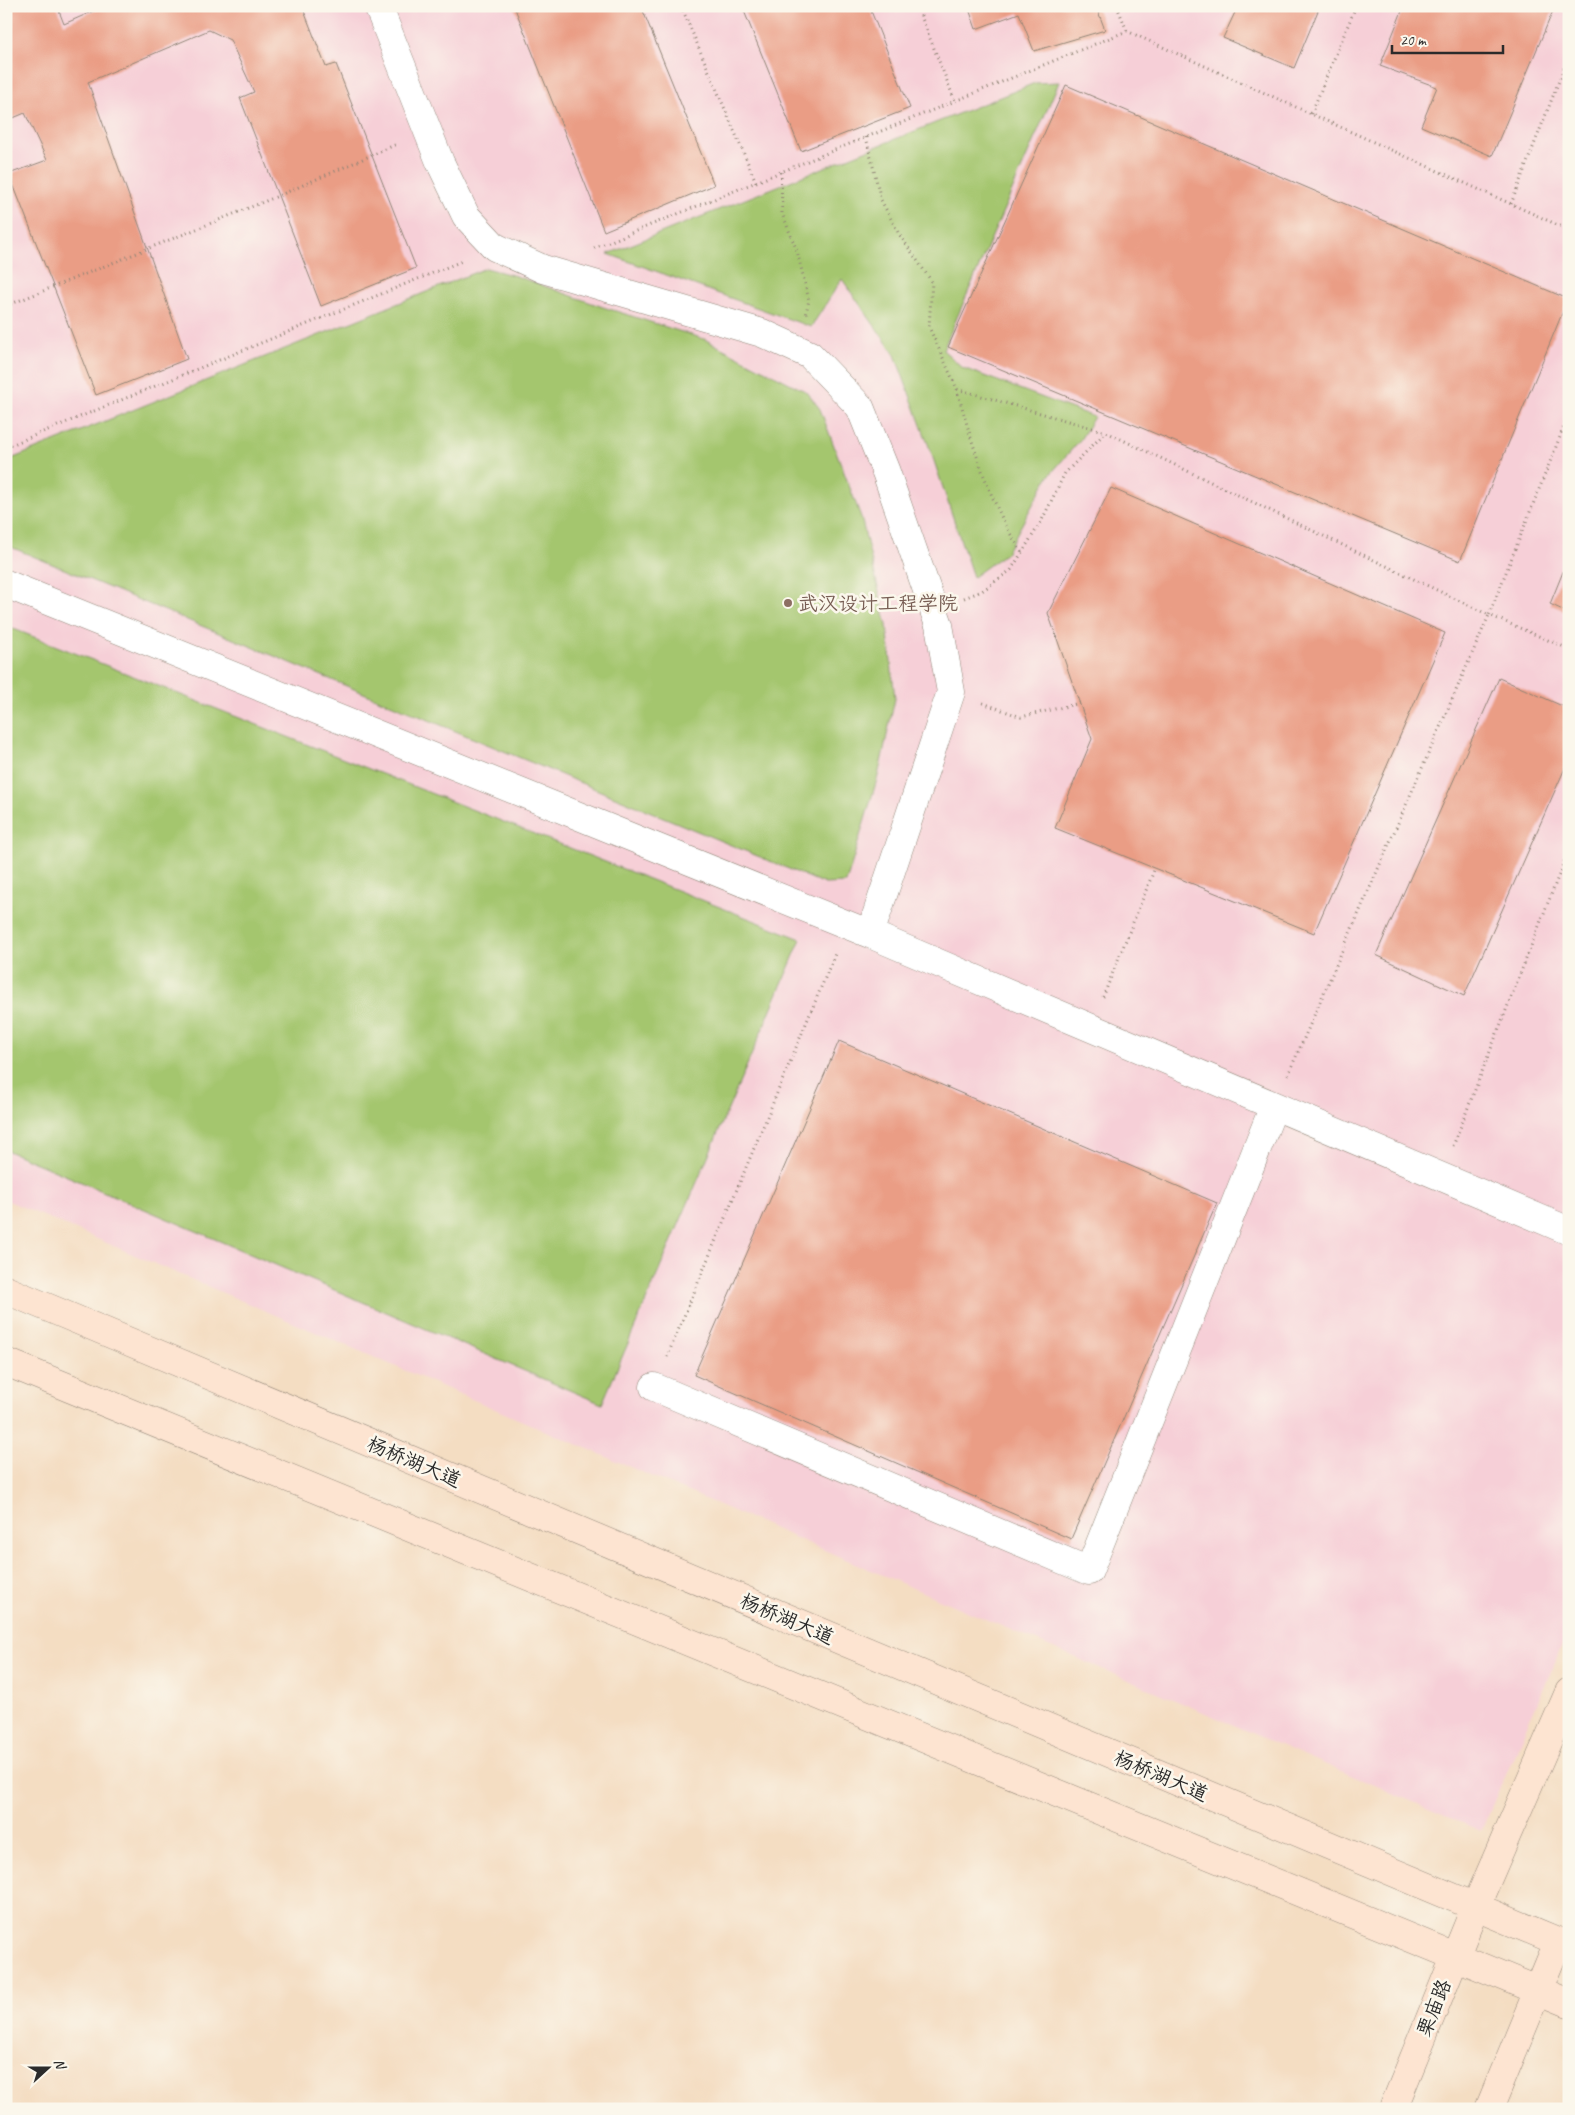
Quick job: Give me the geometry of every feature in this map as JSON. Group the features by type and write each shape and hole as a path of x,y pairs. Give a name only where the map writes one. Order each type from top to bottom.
{"main road":[{"name":"杨桥湖大道","path":"6,1290 1563,1944"},
{"path":"6,1362 1569,2003"},
{"name":"栗庙路","path":"1393,2109 1474,1908 1569,1692"},
{"path":"1489,2109 1538,1990 1563,1944"}],"street":[{"path":"378,6 440,162 466,216 495,247 543,269 752,330 797,349 810,355 860,407 886,472 939,625 951,692 859,929"},
{"path":"6,584 859,929 1569,1231"},
{"path":"654,1387 1089,1571 1274,1106"}],"path":[{"path":"681,6 756,182"},
{"path":"917,6 955,101"},
{"path":"1117,6 1127,31 1569,230"},
{"path":"1311,114 1356,6"},
{"path":"589,250 1127,31"},
{"path":"1511,204 1569,55"},
{"path":"6,297 8,306 278,196 428,130"},
{"path":"866,137 881,200 899,234 932,282 929,327 957,389 971,445 1007,530 1022,553"},
{"path":"781,172 782,213 797,251 809,300 797,349"},
{"path":"6,447 495,247"},
{"path":"957,389 1106,432 1489,615 1569,648"},
{"path":"1274,1106 1489,615 1569,414"},
{"path":"933,609 982,591 1011,570 1041,522 1065,473 1106,432"},
{"path":"951,692 1021,717 1080,703"},
{"path":"1441,1176 1569,849"},
{"path":"1091,1028 1155,868"},
{"path":"654,1387 859,929"}],"shaded area":[{"name":"武汉设计工程学院","path":"6,6 1569,6 1569,1630 1481,1831 6,1200"}],"green space":[{"path":"1059,82 943,350 963,368 1094,417 1080,440 1048,477 1006,553 973,577 931,452 895,355 842,279 811,327 608,254 1035,83"},
{"path":"486,268 516,276 603,307 704,339 807,392 820,409 861,517 887,625 895,699 878,776 846,883 825,884 6,545 6,461"},
{"path":"6,626 801,939 602,1404 6,1150"}],"building":[{"path":"6,6 57,6 64,24 105,6 302,6 326,67 336,64 416,268 321,306 240,98 254,92 230,40 209,30 88,82 187,359 96,395 9,174 47,160 25,113 6,121"},
{"path":"514,6 641,6 714,185 604,231"},
{"path":"742,6 869,6 910,108 801,151"},
{"path":"968,6 1096,6 1105,30 1034,51 1019,13 976,29"},
{"path":"1238,6 1320,6 1294,68 1223,38"},
{"path":"1404,6 1555,6 1492,156 1421,126 1437,87 1380,66"},
{"path":"1066,85 1568,299 1460,561 948,347"},
{"path":"1111,488 1445,633 1314,933 1055,828 1092,739 1048,613"},
{"path":"1569,557 1569,613 1550,604"},
{"path":"1499,678 1569,709 1569,759 1464,996 1376,955"},
{"path":"839,1041 1217,1203 1071,1539 694,1375"}],"place":[{"name":"武汉设计工程学院","path":"788,603"}]}
